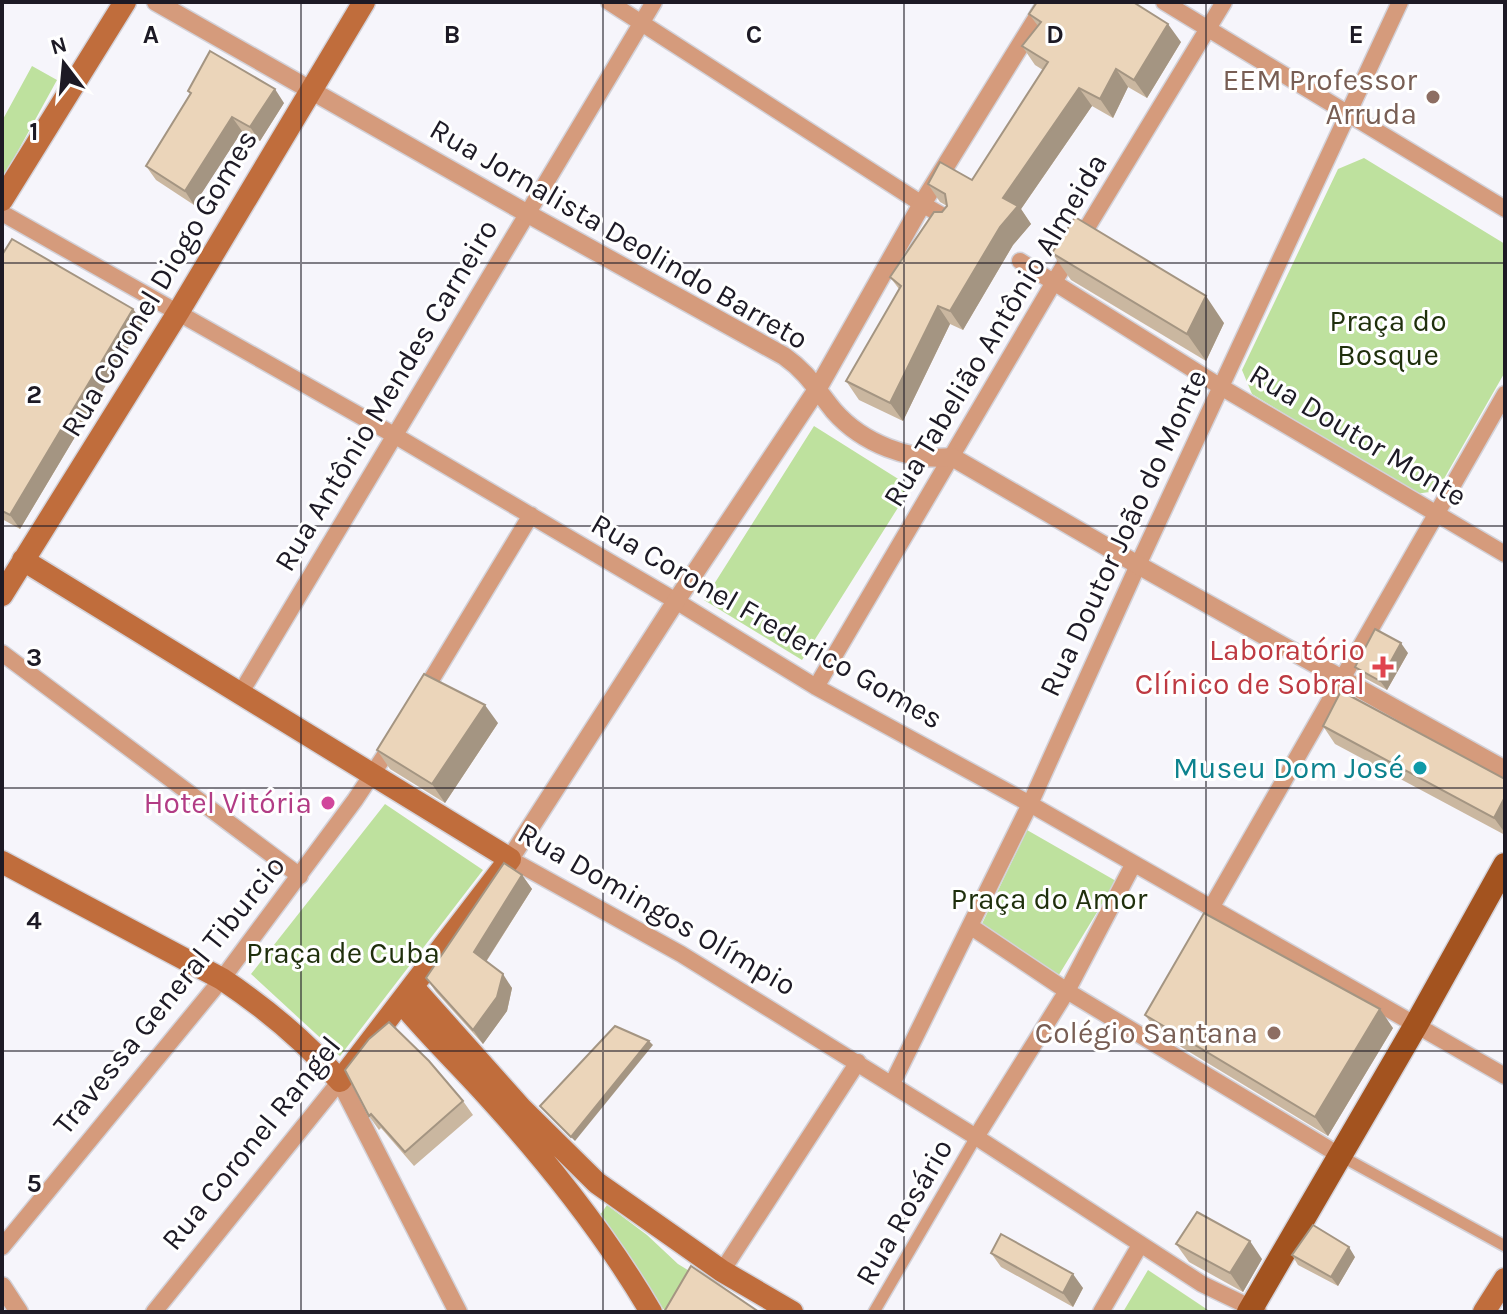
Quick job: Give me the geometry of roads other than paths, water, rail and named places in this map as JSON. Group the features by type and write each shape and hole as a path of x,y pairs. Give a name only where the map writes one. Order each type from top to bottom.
{"main road":[{"path":"2,200 125,2"},
{"name":"Rua Coronel Diogo Gomes","path":"2,595 179,311 364,2"},
{"name":"Rua Domingos Olímpio","path":"23,560 510,859"},
{"name":"Rua Coronel Rangel","path":"340,1081 510,859"},
{"path":"2,862 222,979 315,1055 340,1081"},
{"path":"1253,1311 1505,865"},
{"path":"407,995 597,1183 722,1271 792,1312"},
{"path":"407,995 578,1205 651,1312"},
{"path":"1484,1312 1505,1279"}],"street":[{"name":"Rua Jornalista Deolindo Barreto","path":"156,2 784,356 803,369 835,412 869,438 900,453 930,459 952,457 1505,770"},
{"path":"609,2 950,220"},
{"name":"Rua Antônio Mendes Carneiro","path":"240,694 654,2"},
{"path":"510,859 818,388 922,204 1047,2"},
{"path":"1164,2 1505,209"},
{"name":"Rua Tabelião Antônio Almeida","path":"816,687 1054,282 1224,2"},
{"name":"Rua Doutor João do Monte","path":"892,1084 1030,804 1400,2"},
{"name":"Rua Coronel Frederico Gomes","path":"2,213 394,435 816,687 1030,804 1505,1076"},
{"name":"Rua Doutor Monte","path":"1020,261 1221,387 1505,554"},
{"path":"1211,908 1505,394"},
{"path":"416,706 531,515"},
{"path":"2,653 300,876"},
{"name":"Travessa General Tiburcio","path":"2,1247 222,979 374,774 399,733"},
{"name":"Rua Domingos Olímpio","path":"510,859 681,954 858,1062 1202,1284 1253,1311"},
{"path":"976,1137 1067,991 1133,865"},
{"path":"970,926 1067,991 1339,1155 1505,1246"},
{"path":"722,1271 858,1062"},
{"path":"340,1081 458,1312"},
{"name":"Rua Coronel Rangel","path":"154,1312 340,1081"},
{"name":"Rua Rosário","path":"874,1312 976,1137"},
{"path":"1101,1312 1140,1245"},
{"path":"2,1286 19,1312"}],"place":[{"name":"EEM Professor Arruda","path":"1433,97"},
{"name":"Laboratório Clínico de Sobral","path":"1383,667"},
{"name":"Museu Dom José","path":"1420,768"},
{"name":"Hotel Vitória","path":"328,803"},
{"name":"Colégio Santana","path":"1274,1033"}],"park label":[{"name":"Praça do Bosque","path":"1388,338"},
{"name":"Praça do Amor","path":"1049,899"},
{"name":"Praça de Cuba","path":"343,953"}]}
